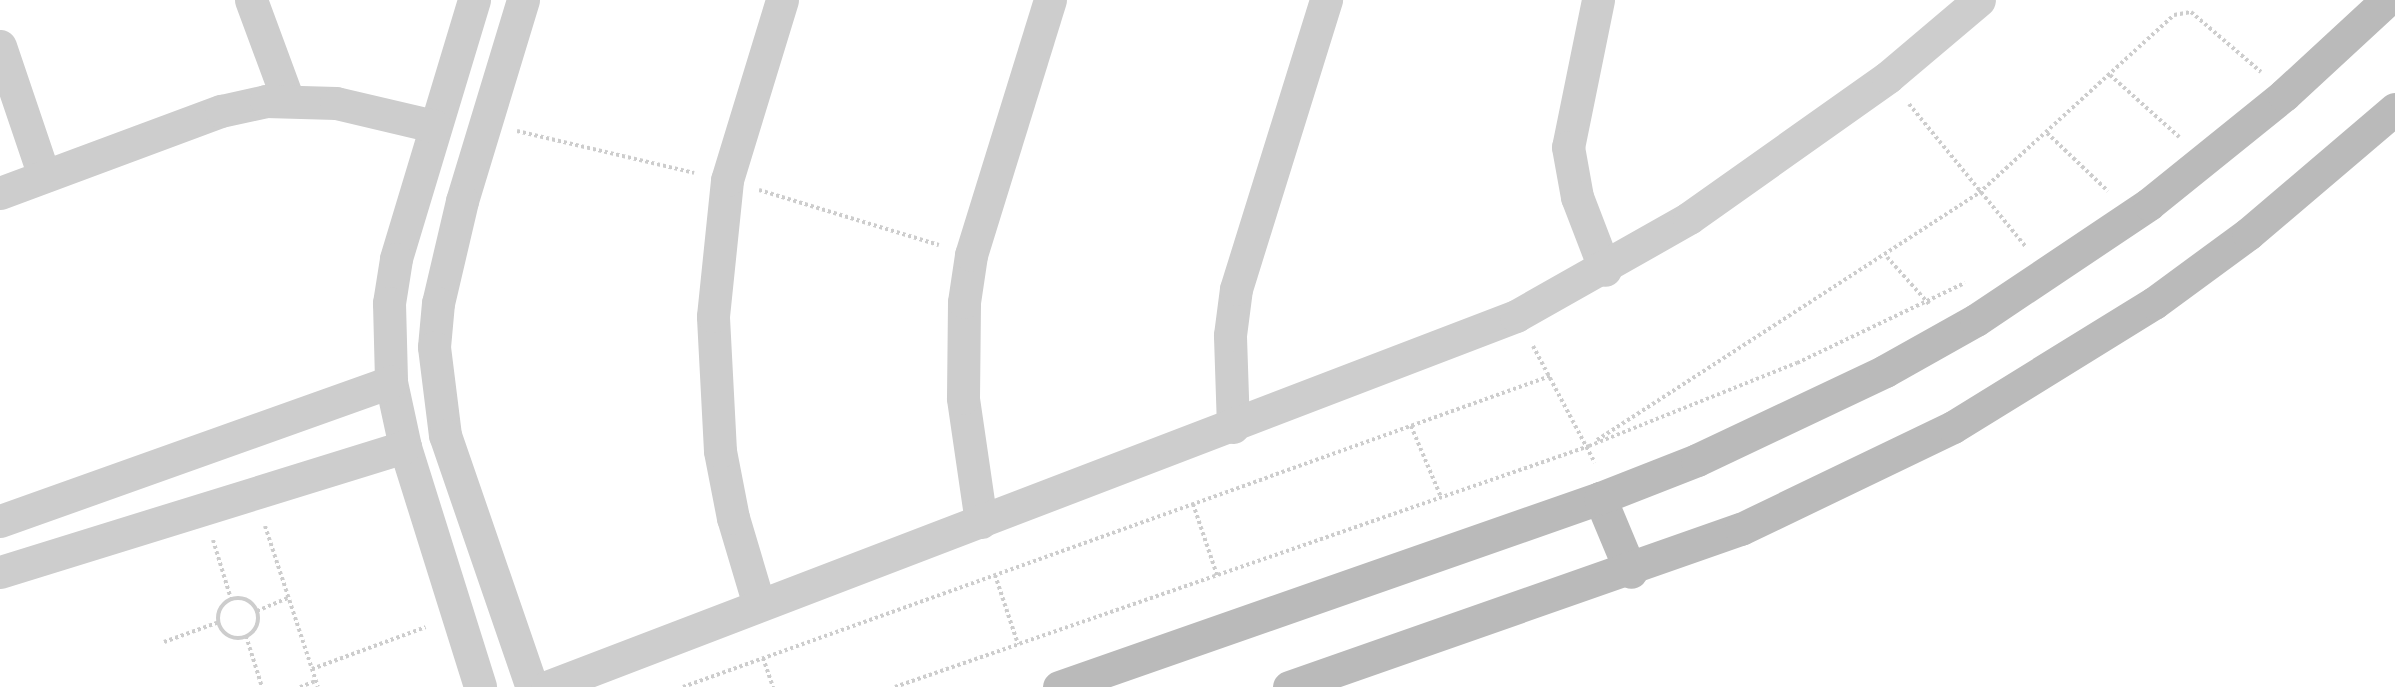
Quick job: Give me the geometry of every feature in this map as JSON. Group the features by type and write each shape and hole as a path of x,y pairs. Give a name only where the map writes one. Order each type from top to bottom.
{"street":[{"path":"251,0 288,100"},
{"path":"474,0 434,126 389,303 391,382 405,447 455,616 480,687"},
{"path":"524,0 485,124 438,303 437,392 445,435 532,687"},
{"path":"759,605 733,518 714,384 713,316 727,180 782,0"},
{"path":"981,522 961,350 971,255 1050,0"},
{"path":"1233,427 1229,346 1236,290 1326,0"},
{"path":"1598,0 1568,147 1577,197 1605,270"},
{"path":"547,687 1233,427 1516,316 1605,270 1888,77 1979,0"},
{"path":"1059,687 1600,498 1813,407 1976,320 2064,264 2149,204 2284,95 2387,0"},
{"path":"0,46 44,176"},
{"path":"0,193 221,111 288,100 336,103 434,126"},
{"path":"1288,687 1631,572 1848,481 2055,368 2248,234 2395,109"},
{"path":"0,521 391,382"},
{"path":"0,572 405,447"},
{"path":"1600,498 1631,572"}],"path":[{"path":"1588,446 1887,256 1978,194 2182,11 2191,12 2284,95"},
{"path":"2110,75 2184,141 2175,148"},
{"path":"1888,77 1978,194 2026,249 2064,264"},
{"path":"485,124 727,180 971,255"},
{"path":"2047,133 2111,194"},
{"path":"2102,200 2120,187"},
{"path":"2017,254 2036,242"},
{"path":"1887,256 1929,304"},
{"path":"895,687 1588,446 1797,363 1929,304 1968,282"},
{"path":"1516,316 1588,446 1600,498"},
{"path":"683,687 1550,376"},
{"path":"1411,426 1441,497"},
{"path":"255,493 287,598 318,687"},
{"path":"1193,504 1217,575"},
{"path":"203,509 231,599"},
{"path":"995,575 1018,644"},
{"path":"257,611 287,598"},
{"path":"231,599 247,600 257,611 257,626 246,636 228,635 219,622 220,608 231,599"},
{"path":"312,669 455,616"},
{"path":"164,642 219,622"},
{"path":"246,636 262,687"},
{"path":"764,658 773,687"},
{"path":"300,687 316,681"}]}
